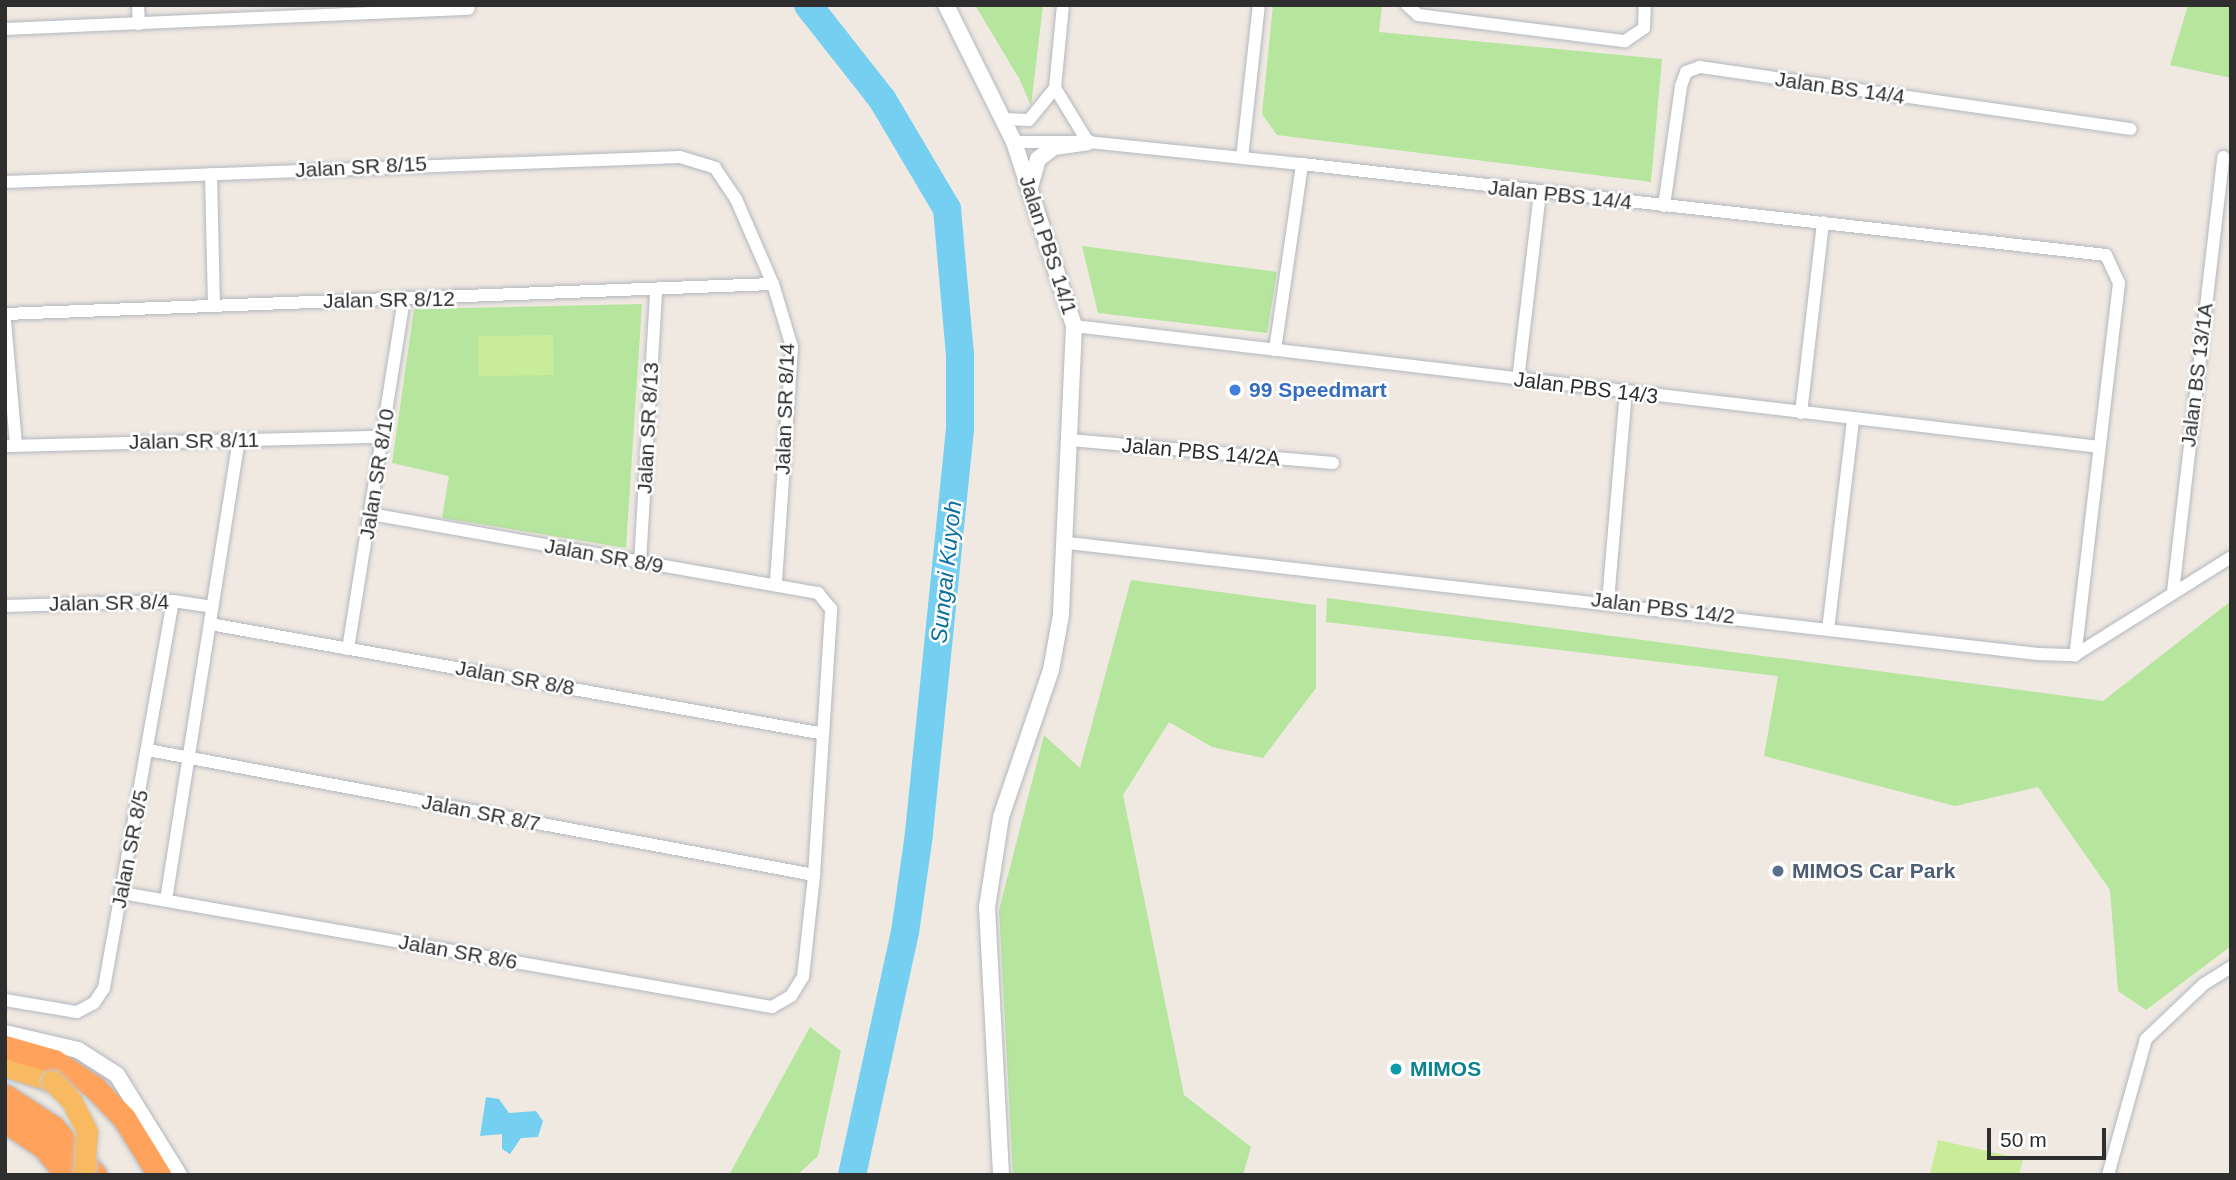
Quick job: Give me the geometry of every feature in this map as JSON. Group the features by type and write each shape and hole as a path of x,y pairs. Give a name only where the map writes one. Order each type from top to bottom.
{"highway":[{"path":"5,1047 54,1061 94,1087 124,1118 159,1175"},
{"path":"5,1066 52,1081 71,1100 87,1132 84,1175"},
{"path":"5,1096 53,1127 95,1175"},
{"path":"5,1121 44,1147 67,1175"}],"street":[{"path":"138,5 139,24"},
{"name":"Jalan PBS 14/1","path":"946,5 1014,142 1074,326 1068,543 1051,670 1001,817 987,908 1001,1175"},
{"path":"1003,119 1029,120 1055,88 1063,5"},
{"path":"1242,158 1259,5"},
{"path":"1407,5 1418,15 1625,41 1644,28 1645,5"},
{"path":"5,29 469,9"},
{"name":"Jalan BS 14/4","path":"1664,206 1681,86 1686,72 1700,67 2131,129"},
{"path":"1030,187 1038,159 1054,147 1088,142 1055,88"},
{"name":"Jalan PBS 14/4","path":"1014,142 1088,142 1302,164 1540,194 1823,222 2106,255 2119,283 2099,447"},
{"name":"Jalan SR 8/15","path":"5,182 680,157 715,168"},
{"name":"Jalan BS 13/1A","path":"2173,592 2223,157"},
{"path":"1275,350 1302,164"},
{"name":"Jalan SR 8/14","path":"715,168 736,199 773,284 792,346 776,583"},
{"path":"211,174 214,304"},
{"path":"1518,380 1540,194"},
{"path":"1801,413 1823,222"},
{"name":"Jalan SR 8/12","path":"5,314 214,304 656,293 773,284"},
{"name":"Jalan SR 8/13","path":"640,563 656,293"},
{"name":"Jalan SR 8/10","path":"348,649 404,299"},
{"path":"5,321 10,445"},
{"name":"Jalan PBS 14/3","path":"1074,326 2099,447"},
{"path":"1608,601 1626,392"},
{"path":"1828,630 1853,420"},
{"name":"Jalan SR 8/11","path":"10,445 383,437"},
{"name":"Jalan SR 8/5","path":"166,900 239,440"},
{"name":"Jalan PBS 14/2A","path":"1070,440 1333,463"},
{"path":"2075,654 2099,447"},
{"name":"Jalan SR 8/9","path":"370,514 640,563 776,583 818,593 831,609 819,733"},
{"name":"Jalan PBS 14/2","path":"1068,543 1608,601 1828,630 2075,654"},
{"path":"2075,654 2231,557"},
{"name":"Jalan SR 8/5","path":"5,1000 77,1012 94,1003 104,988 173,601"},
{"name":"Jalan SR 8/4","path":"5,606 173,601 213,607"},
{"name":"Jalan SR 8/8","path":"210,624 819,733"},
{"path":"814,875 819,733"},
{"name":"Jalan SR 8/7","path":"148,750 814,875"},
{"name":"Jalan SR 8/6","path":"122,893 772,1007 791,996 803,977 814,875"},
{"path":"2108,1175 2147,1039 2203,984 2231,967"},
{"path":"5,1033 78,1050 117,1075 179,1175"}],"green space":[{"path":"975,5 1043,5 1031,106 1020,80"},
{"path":"1273,5 1382,5 1379,32 1662,59 1651,182 1277,135 1262,114"},
{"path":"2188,5 2231,5 2231,78 2170,65"},
{"path":"1082,246 1277,272 1267,333 1098,313"},
{"path":"642,304 626,548 442,518 449,476 392,463 414,309"},
{"path":"553,335 554,375 479,376 478,336"},
{"path":"1131,580 1316,605 1316,688 1263,758 1212,747 1169,722 1123,795 1184,1095 1251,1147 1243,1175 1013,1175 999,910 1044,735 1080,768"},
{"path":"1327,598 2103,701 2231,601 2231,946 2146,1010 2118,991 2110,890 2038,787 1955,806 1764,756 1778,676 1326,622"},
{"path":"810,1027 841,1051 818,1156 797,1175 729,1175"},
{"path":"1938,1140 2023,1159 2019,1175 1930,1175"}],"water":[{"path":"486,1097 499,1099 509,1113 536,1111 543,1121 538,1137 521,1138 510,1154 502,1149 502,1134 480,1136"}],"waterway":[{"name":"Sungai Kuyoh","path":"808,5 882,99 947,209 960,354 960,429 919,834 905,932 852,1175"}],"place":[{"name":"99 Speedmart","path":"1235,390"},
{"name":"MIMOS Car Park","path":"1778,871"},
{"name":"MIMOS","path":"1396,1069"}]}
